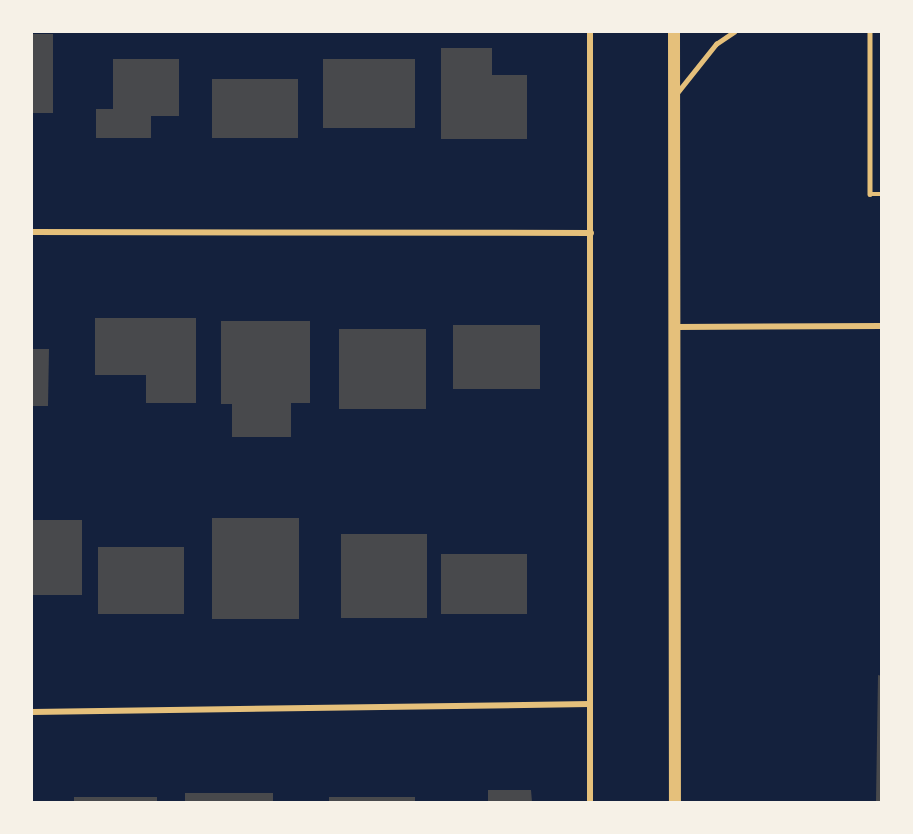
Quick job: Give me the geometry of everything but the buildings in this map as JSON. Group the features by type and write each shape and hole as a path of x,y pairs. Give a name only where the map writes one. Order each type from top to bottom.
{"main road":[{"path":"674,32 675,802"}],"street":[{"path":"590,32 590,802"},
{"path":"32,232 591,233"},
{"path":"676,327 882,326"},
{"path":"32,712 590,704"}],"lane":[{"path":"675,95 716,44 734,32"},
{"path":"870,32 870,194 882,194"}]}
